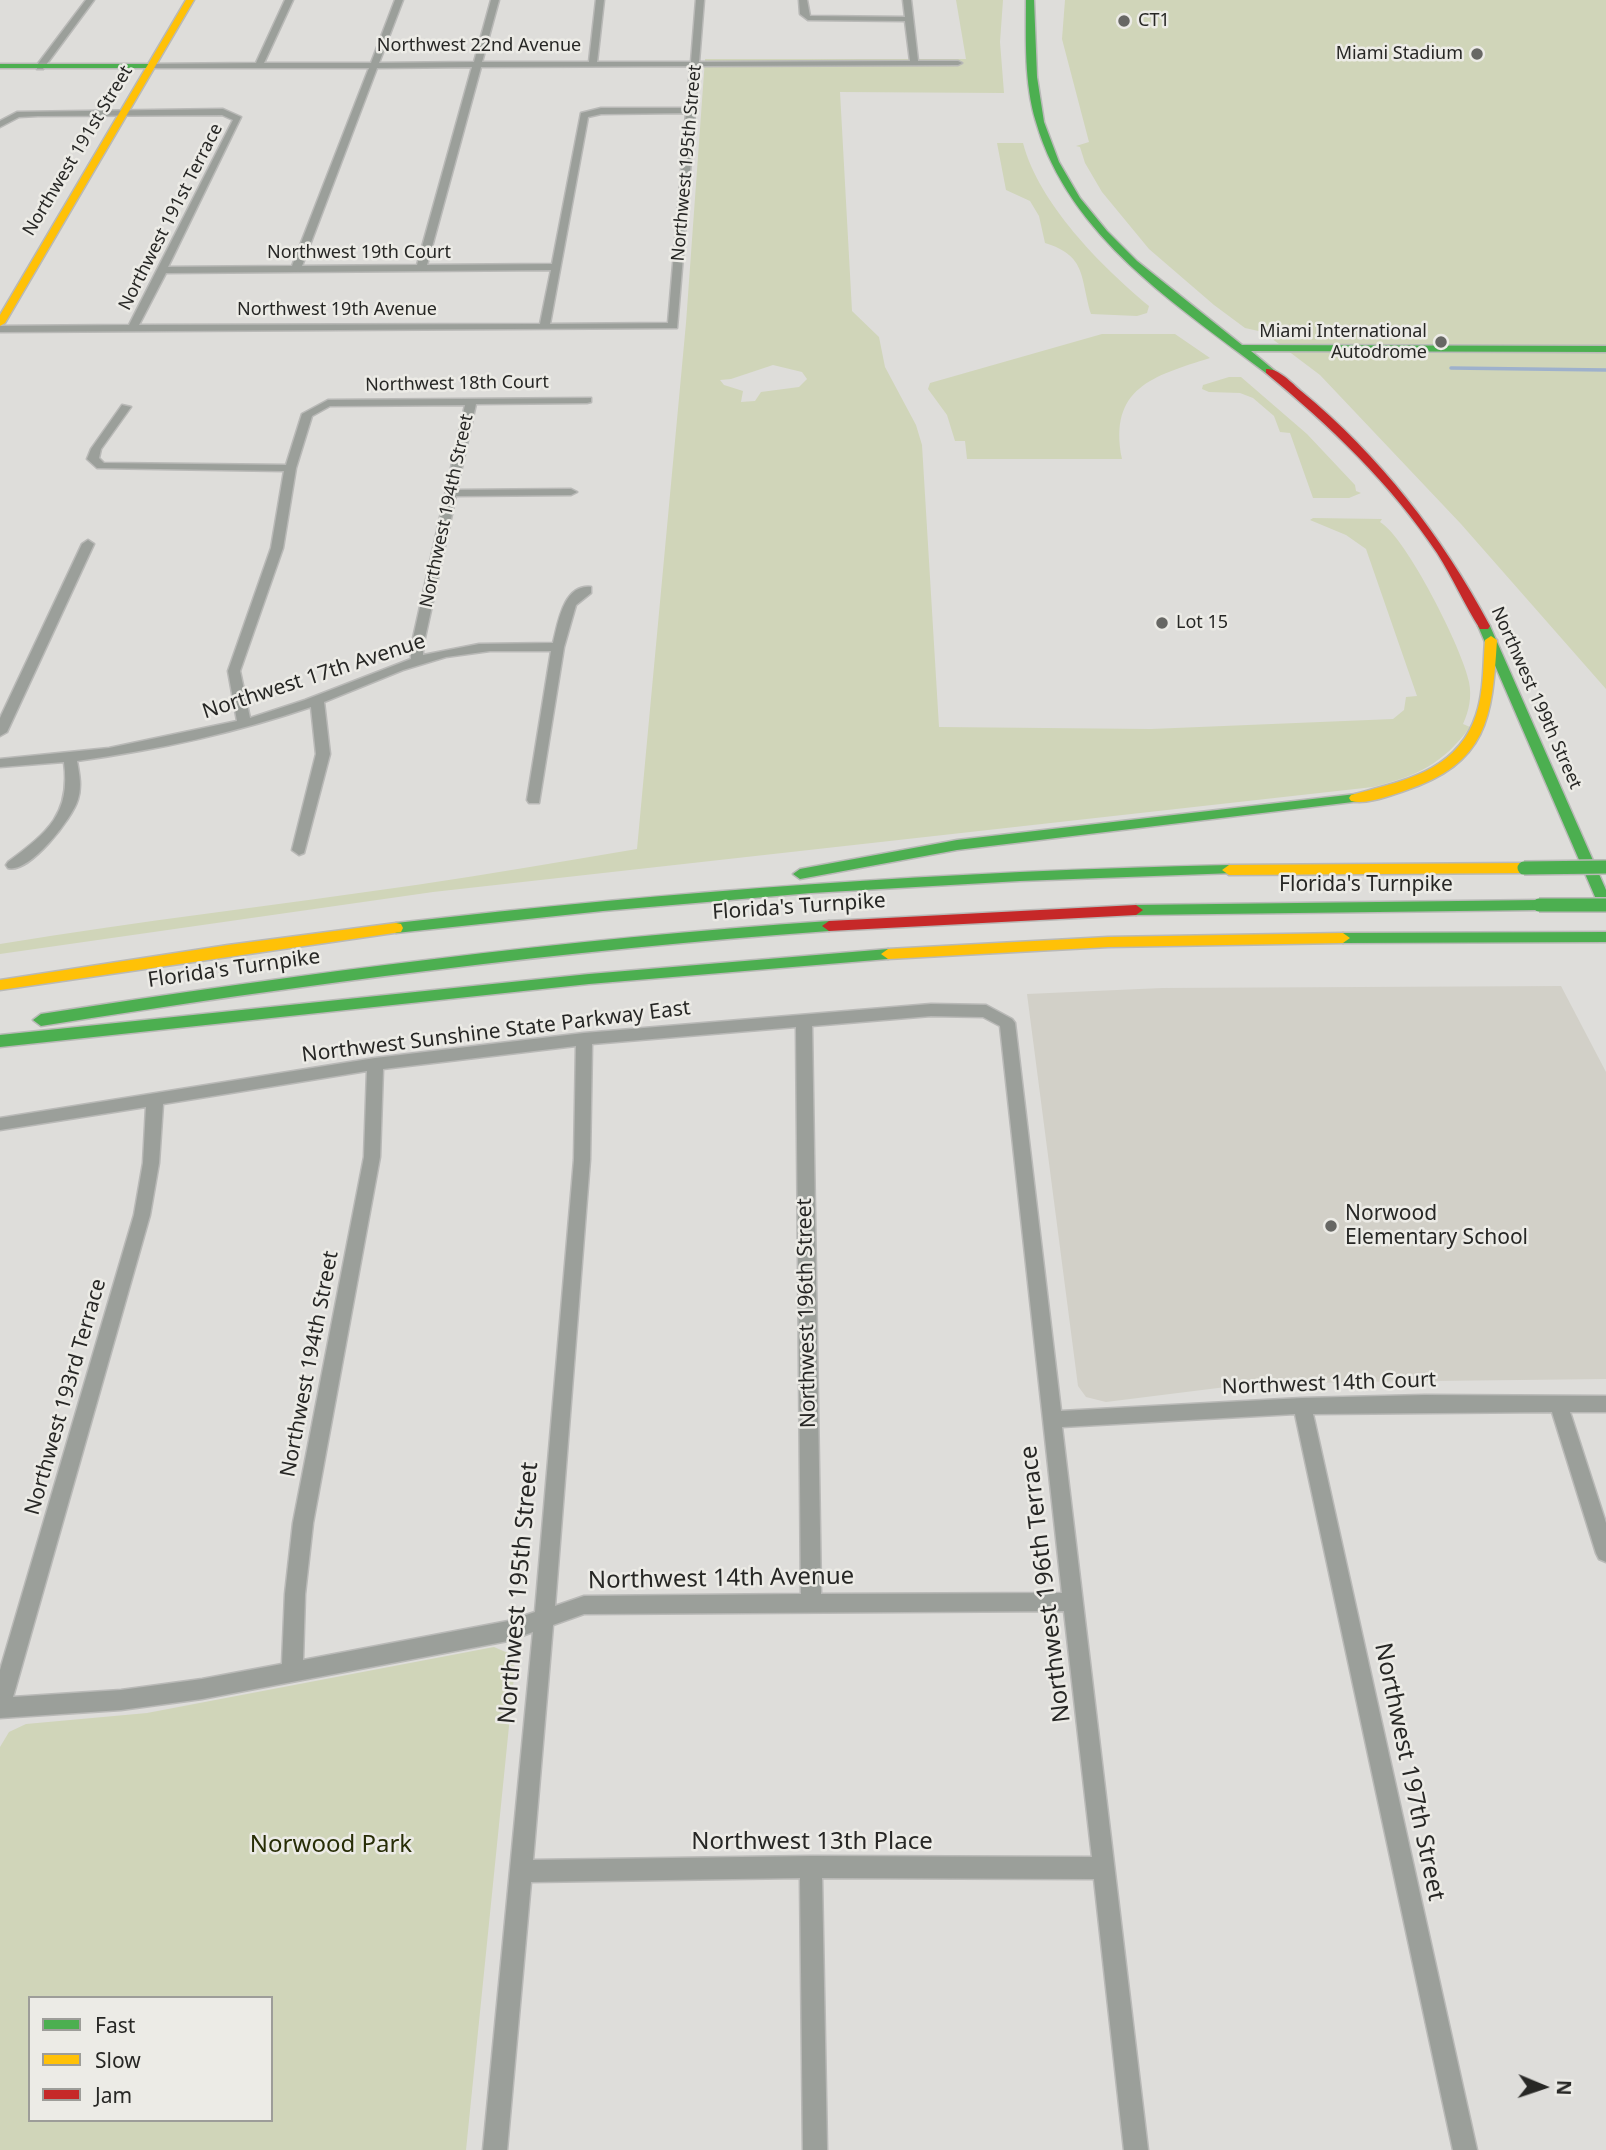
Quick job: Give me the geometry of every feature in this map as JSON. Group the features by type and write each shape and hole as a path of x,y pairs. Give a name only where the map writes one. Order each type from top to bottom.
{"main road":[{"name":"Northwest 191st Street","path":"0,323 121,113 190,0"},
{"name":"Northwest 199th Street","path":"1030,0 1030,44 1036,99 1045,136 1061,173 1090,213 1125,253 1181,303 1327,418 1411,508 1451,569 1491,640 1606,906"},
{"name":"Northwest 22nd Avenue","path":"0,66 151,66"},
{"path":"1239,348 1606,349"},
{"path":"645,902 957,845 1357,799 1400,790 1449,765 1471,742 1484,715 1491,640"},
{"name":"Florida's Turnpike","path":"0,985 320,937 645,902 919,881 1076,874 1606,867"},
{"name":"Florida's Turnpike","path":"0,1027 340,975 695,936 1085,912 1238,907 1606,906"},
{"path":"0,1041 543,984 892,954 1168,940 1606,937"}],"street":[{"path":"40,67 90,0"},
{"path":"259,66 289,0"},
{"path":"296,268 399,0"},
{"path":"421,269 495,0"},
{"path":"593,64 600,0"},
{"name":"Northwest 195th Street","path":"673,326 693,110 699,0"},
{"path":"803,0 804,14 808,18 910,19"},
{"path":"907,0 914,63"},
{"name":"Northwest 22nd Avenue","path":"151,66 958,63"},
{"path":"545,326 584,115 601,111 693,110"},
{"name":"Northwest 191st Terrace","path":"121,113 223,112 238,119 133,328"},
{"path":"0,124 17,116 121,113"},
{"name":"Northwest 19th Court","path":"162,270 557,267"},
{"name":"Northwest 19th Avenue","path":"0,329 673,326"},
{"name":"Northwest 18th Court","path":"290,468 307,414 328,403 587,400"},
{"name":"Northwest 194th Street","path":"417,662 416,647 471,401"},
{"path":"126,407 96,449 93,459 101,466 290,468 277,548 233,671 244,723"},
{"path":"450,493 571,492"},
{"path":"0,732 88,544"},
{"path":"534,800 558,647 570,603 587,590"},
{"name":"Northwest 17th Avenue","path":"0,763 116,753 193,737 317,701 417,662 466,649 558,647"},
{"path":"299,850 323,754 317,701"},
{"path":"13,865 42,841 60,819 73,794 70,758"},
{"name":"Northwest Sunshine State Parkway East","path":"0,1124 375,1065 584,1040 931,1010 986,1011 998,1016"},
{"name":"Northwest 196th Terrace","path":"998,1016 1007,1023 1136,2150"},
{"name":"Northwest 196th Street","path":"804,1022 811,1604"},
{"name":"Northwest 195th Street","path":"495,2150 544,1618 582,1160 584,1040"},
{"name":"Northwest 194th Street","path":"292,1672 295,1594 303,1523 372,1157 375,1065"},
{"name":"Northwest 193rd Terrace","path":"0,1706 142,1215 149,1174 155,1098"},
{"path":"1558,1404 1606,1553"},
{"name":"Northwest 14th Court","path":"1053,1419 1302,1406 1606,1404"},
{"name":"Northwest 197th Street","path":"1302,1406 1465,2150"},
{"name":"Northwest 14th Avenue","path":"0,1706 121,1700 202,1689 508,1630 584,1605 1075,1602"},
{"path":"811,1867 815,2150"},
{"name":"Northwest 13th Place","path":"520,1871 811,1867 1105,1868"}],"shaded area":[{"name":"Norwood Elementary School","path":"1561,986 1606,1072 1606,1379 1346,1382 1234,1386 1106,1402 1086,1397 1078,1386 1027,994 1162,988"}],"green space":[{"path":"956,0 1003,0 1000,42 1004,93 840,92 852,311 879,337 885,367 916,425 922,445 939,727 1151,729 1393,719 1404,710 1406,697 1417,696 1366,549 1346,535 1310,520 1382,519 1380,522 1391,532 1418,571 1445,621 1465,667 1470,693 1463,724 1470,727 1450,750 1416,773 1373,787 433,892 0,954 0,944 416,885 637,849 686,323 705,59 966,59","holes":["773,365 802,372 807,379 799,387 761,392 755,401 741,402 743,391 724,385 720,380"]},
{"name":"Miami International Autodrome","path":"1065,0 1606,0 1606,689 1461,524 1320,375 1263,332 1245,328 1214,305 1149,249 1102,192 1085,163 1080,147 1076,146 1089,142 1062,39"},
{"path":"997,143 1023,143 1031,166 1057,211 1092,253 1149,306 1147,313 1137,316 1091,314 1083,279 1075,261 1059,248 1045,243 1039,216 1030,201 1006,190"},
{"path":"1102,334 1175,334 1210,358 1170,371 1139,389 1122,416 1119,435 1122,459 967,459 965,441 955,441 947,415 928,389 930,383"},
{"path":"1229,377 1241,377 1307,434 1355,485 1356,491 1361,493 1349,498 1313,498 1290,433 1280,432 1274,416 1253,398 1240,393 1209,392 1202,389 1203,385"},
{"name":"Norwood Park","path":"494,1647 508,1653 515,1667 466,2150 0,2150 0,1747 9,1732 26,1724 147,1713"}],"waterway":[{"path":"1451,368 1606,370"}],"traffic: fast":[{"path":"1030,0 1032,77 1040,122 1055,162 1076,199 1103,233 1134,263 1167,292 1270,371"},
{"path":"0,66 151,66"},
{"path":"1239,348 1606,349"},
{"path":"1484,626 1606,906"},
{"path":"800,874 957,845 1356,798"},
{"path":"1524,868 1606,867"},
{"path":"396,928 811,888 1020,876 1229,870"},
{"path":"1136,910 1539,905"},
{"path":"1539,905 1606,905"},
{"path":"41,1020 434,963 631,942 829,926"},
{"path":"1343,938 1606,937"},
{"path":"0,1041 589,979 888,954"}],"traffic: slow":[{"path":"0,323 190,0"},
{"path":"1356,798 1415,783 1433,774 1463,750 1475,734 1483,715 1491,640"},
{"path":"1229,870 1524,868"},
{"path":"0,985 228,950 396,928"},
{"path":"888,954 1108,942 1343,938"}],"traffic: jam":[{"path":"1270,371 1334,426 1392,486 1442,553 1484,626"},
{"path":"829,926 1136,910"}],"place":[{"name":"CT1","path":"1124,21"},
{"name":"Miami Stadium","path":"1477,54"},
{"name":"Miami International Autodrome","path":"1441,342"},
{"name":"Lot 15","path":"1162,623"},
{"name":"Norwood Elementary School","path":"1331,1226"}]}
